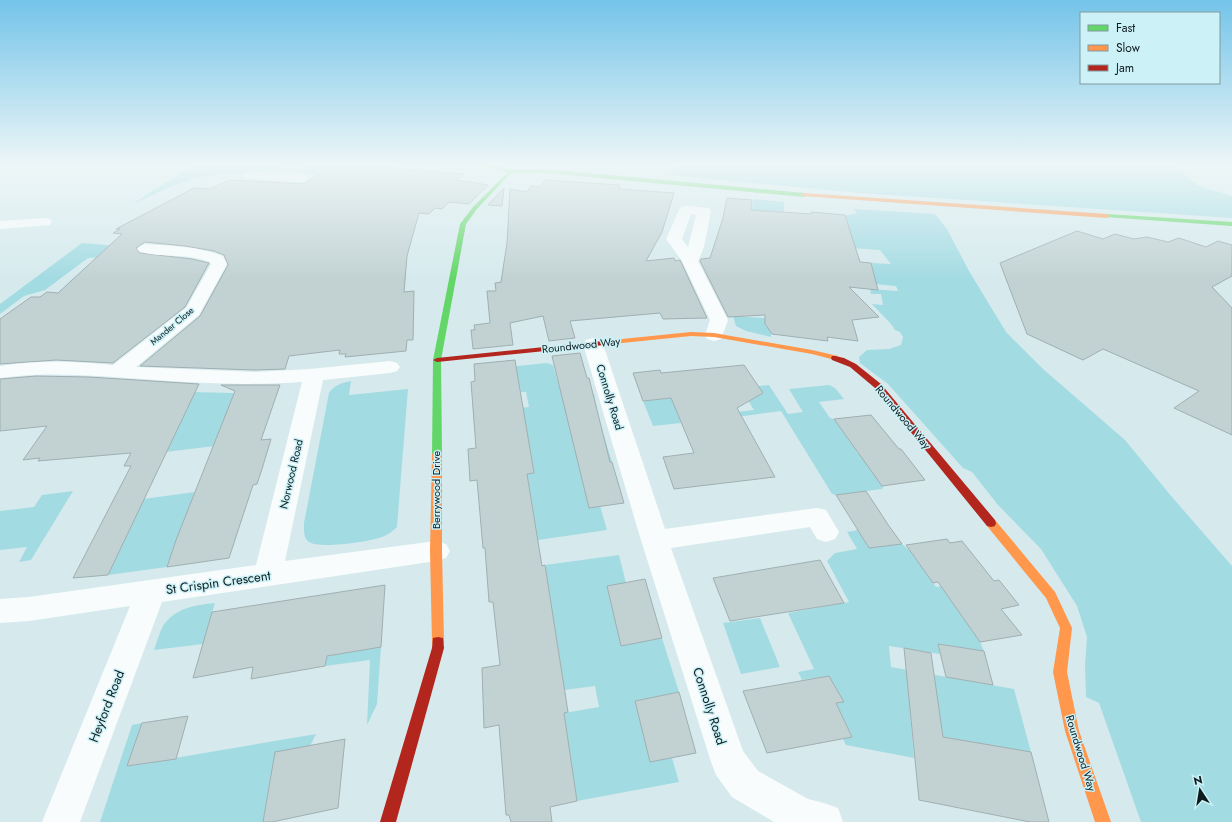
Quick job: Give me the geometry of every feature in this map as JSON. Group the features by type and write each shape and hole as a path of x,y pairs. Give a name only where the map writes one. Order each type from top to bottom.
{"street":[{"name":"Berrywood Drive","path":"388,822 438,648 436,551 437,360 463,224 480,202"},
{"path":"917,202 1232,224"},
{"path":"0,225 45,222"},
{"name":"Mander Close","path":"118,371 193,311 219,264 216,259 204,254 153,249 177,238"},
{"path":"690,261 719,320 714,335"},
{"name":"Roundwood Way","path":"437,360 691,334 714,335 812,352 843,360 857,369 878,386 1051,594 1066,628 1060,672 1072,731 1103,822"},
{"name":"Connolly Road","path":"593,344 655,540 729,762 745,784 802,817 824,822"},
{"path":"0,372 23,367 57,367 237,378 314,374 390,366"},
{"name":"Norwood Road","path":"268,574 314,374"},
{"path":"655,540 817,517 826,532"},
{"name":"St Crispin Crescent","path":"0,611 436,551"},
{"name":"Heyford Road","path":"61,822 151,591"}],"shaded area":[{"path":"753,202 784,202 784,212 751,210"},
{"path":"999,202 1232,202 1232,218"},
{"path":"854,209 935,214 947,229 969,271 1006,332 1043,369 1125,440 1232,566 1232,822 1141,822 1099,703 1086,697 1085,665 1087,637 1077,606 1041,549 998,505 972,472 963,468 888,384 860,363 859,357 867,350 889,349 901,345 903,337 900,332 895,330 872,304 883,305 881,294 871,294 870,289 898,291 896,286 875,284 871,263 891,264 880,250 809,245 837,226 849,226 845,215 857,214"},
{"path":"82,243 129,247 111,257 88,258 45,290 24,296 0,314 0,304"},
{"path":"733,316 765,318 765,326 771,326 771,337 746,331 736,326"},
{"path":"547,363 553,365 562,397 594,394 597,409 567,412 572,436 603,433 612,462 579,467 589,508 600,506 607,530 538,540 527,474 534,473 518,408 529,407 526,392 521,392 518,377 510,370 517,366"},
{"path":"351,381 349,395 408,389 397,527 386,535 373,540 332,545 314,544 309,542 306,538 304,533 304,523 329,393 336,386"},
{"path":"769,385 788,414 803,412 789,389 829,385 835,388 844,399 819,402 830,418 834,419 856,449 857,453 860,454 883,486 882,489 836,495 832,494 781,411 737,417 728,413 754,410 740,388"},
{"path":"192,392 233,393 235,395 215,446 165,452"},
{"path":"672,398 681,423 653,426 643,401"},
{"path":"73,491 31,560 19,562 27,547 0,550 0,511 34,507 42,495"},
{"path":"195,492 167,567 108,575 143,499"},
{"path":"858,530 869,548 902,544 910,551 936,587 941,586 980,642 984,651 938,644 940,654 889,646 891,667 1014,689 1031,752 943,738 910,713 914,758 846,745 843,739 852,736 836,703 843,702 829,676 802,680 798,672 814,669 788,613 849,602 827,561 835,553 857,549 847,532"},
{"path":"619,555 626,583 607,586 621,645 662,638 679,692 635,701 650,761 672,758 679,782 577,801 564,713 599,707 595,686 564,690 545,565"},
{"path":"215,603 203,644 154,650 163,626 173,615 193,606"},
{"path":"760,618 780,667 741,674 723,623"},
{"path":"381,647 377,704 367,725 370,660 325,666 327,656"},
{"path":"142,723 128,766 316,734 310,746 275,752 263,822 100,822 132,725"}],"building":[{"path":"167,202 449,202 442,209 435,208 429,214 419,213 407,256 404,292 414,291 413,340 407,340 406,351 345,357 346,354 339,354 340,350 289,356 285,369 255,370 140,366 200,316 228,265 224,255 214,251 185,246 145,242 136,248 140,253 192,259 209,263 185,307 113,363 56,360 0,364 0,319 31,297 40,297 47,292 58,293 122,234 113,233 120,229 116,229"},
{"path":"453,202 471,202 469,204"},
{"path":"490,202 502,202 502,206 488,205"},
{"path":"509,202 671,202 662,232 646,261 674,258 675,261 680,260 707,318 663,319 660,313 570,321 575,338 549,341 543,316 510,323 513,345 473,349 471,330 475,330 474,325 490,323 487,291 496,291 495,283 501,282 507,243"},
{"path":"726,202 752,202 751,210 845,215 860,262 871,263 878,290 849,287 879,317 852,320 858,341 827,337 828,341 772,334 765,324 765,315 728,317 700,261 701,259 710,258 723,218"},
{"path":"1077,231 1103,239 1115,234 1134,239 1147,237 1168,242 1179,238 1206,247 1218,241 1232,245 1232,276 1212,287 1232,308 1232,435 1174,408 1199,391 1103,349 1083,360 1027,334 1000,263"},
{"path":"580,353 587,378 589,378 610,462 612,462 624,503 589,508 552,356"},
{"path":"515,360 534,473 527,474 542,566 545,565 568,712 564,713 577,801 550,807 552,822 511,822 509,815 506,815 499,725 484,728 482,668 500,665 493,602 489,602 485,548 483,548 477,480 470,481 468,449 476,448 471,382 475,381 474,364"},
{"path":"744,365 763,393 737,408 775,477 674,489 663,457 694,453 671,398 643,401 633,373 660,370 661,373"},
{"path":"36,376 89,377 199,384 108,575 73,578 131,466 124,466 131,453 38,461 40,458 23,460 47,426 0,431 0,379"},
{"path":"221,385 280,385 261,440 271,439 257,484 253,485 229,558 167,567 176,540 235,391"},
{"path":"871,415 899,449 901,449 925,480 882,486 834,419"},
{"path":"866,491 902,544 869,548 836,495"},
{"path":"947,539 950,543 962,541 994,581 999,580 1019,605 1001,609 1022,635 980,642 938,582 933,583 906,545"},
{"path":"820,560 844,603 730,621 713,578"},
{"path":"645,579 662,638 621,646 607,586"},
{"path":"385,585 381,647 327,656 325,666 251,679 253,667 193,678 212,612"},
{"path":"938,644 984,651 993,685 946,677"},
{"path":"904,648 931,653 943,737 1031,752 1049,822 1030,822 919,800"},
{"path":"829,676 844,702 836,703 852,737 767,753 743,691"},
{"path":"679,692 696,753 650,762 635,701"},
{"path":"188,716 176,759 127,766 142,723"},
{"path":"345,739 338,808 272,822 263,822 275,752"}],"traffic: fast":[{"path":"437,454 437,360 463,224 480,202"},
{"path":"1107,216 1232,224"}],"traffic: slow":[{"path":"910,202 1107,216"},
{"path":"612,342 691,334 714,335 812,352 835,358"},
{"path":"437,454 436,551 438,642"},
{"path":"991,523 1051,595 1066,628 1060,672 1072,731 1103,822"}],"traffic: jam":[{"path":"437,360 612,342"},
{"path":"835,358 853,366 878,386 991,523"},
{"path":"388,822 438,648 438,642"}]}
